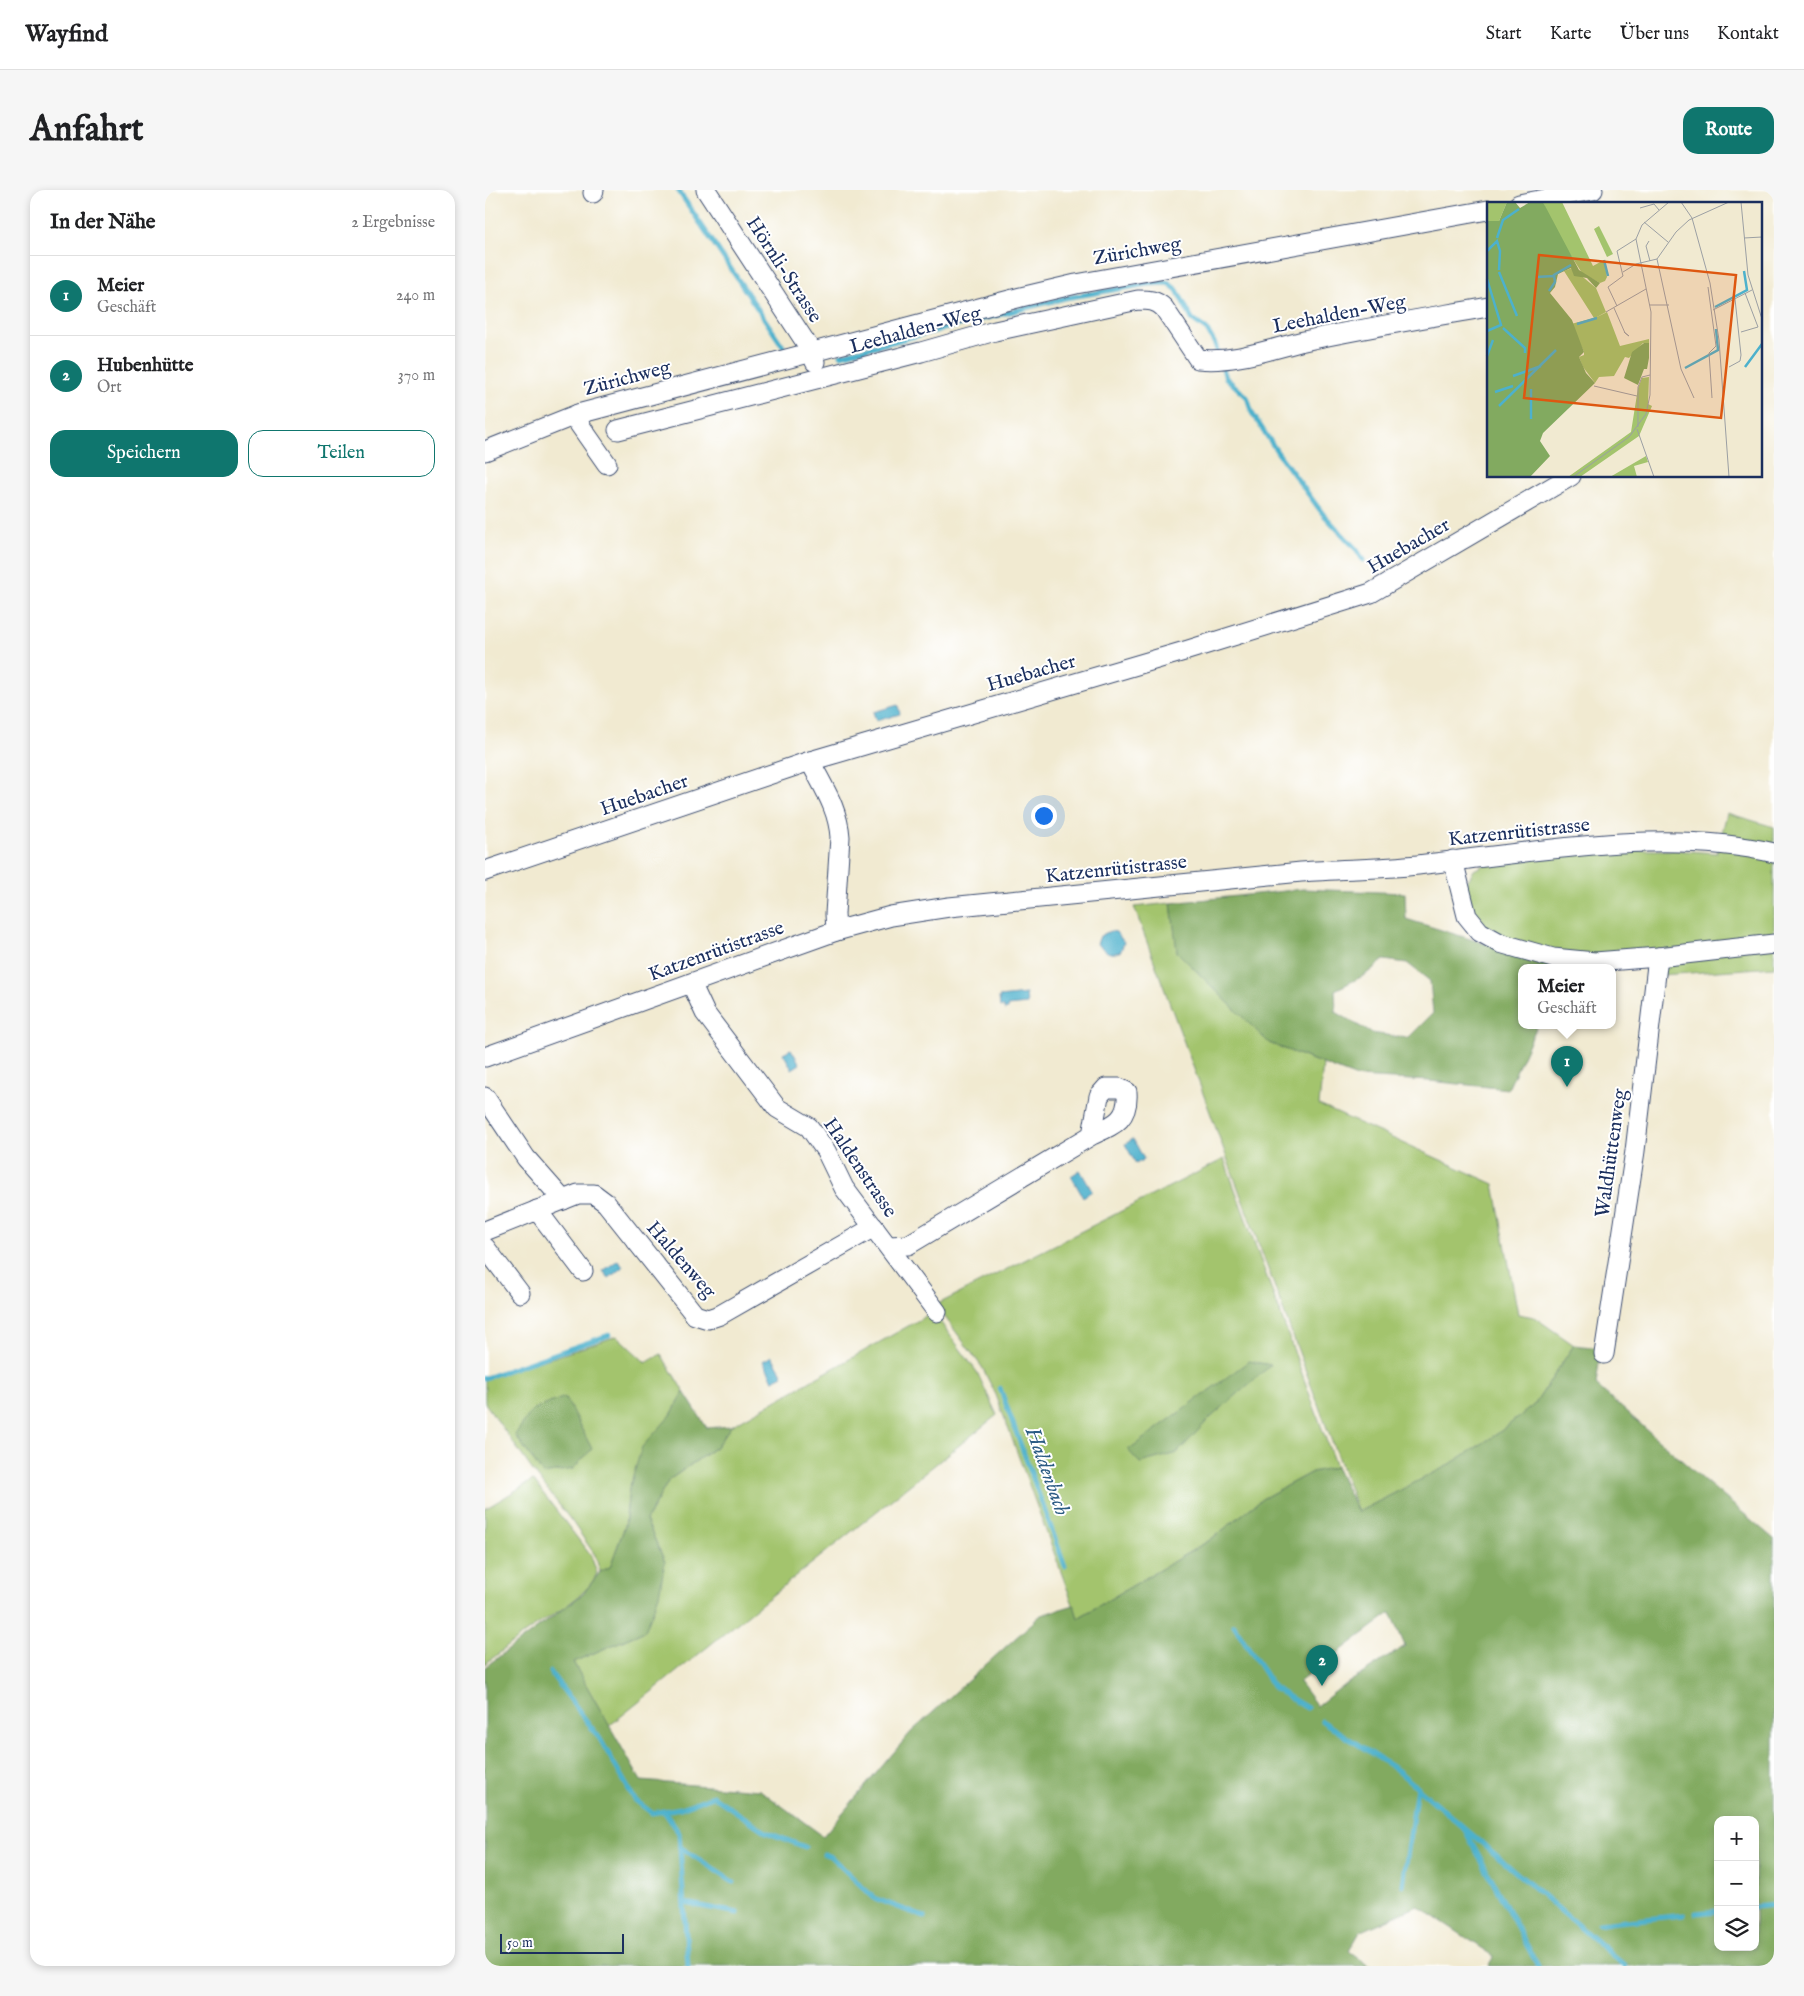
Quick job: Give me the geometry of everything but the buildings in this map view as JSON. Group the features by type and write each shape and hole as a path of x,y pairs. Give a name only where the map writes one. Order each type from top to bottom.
{"street":[{"name":"Hörnli-Strasse","path":"706,190 798,355 819,377"},
{"path":"1530,202 1593,190"},
{"name":"Zürichweg","path":"485,451 579,414 1021,296 1077,284 1487,210"},
{"name":"Leehalden-Weg","path":"618,430 921,352 995,331 1138,300 1158,302 1209,363 1313,339 1487,307"},
{"path":"579,414 579,424 607,464"},
{"name":"Huebacher","path":"485,871 810,762 1188,650 1371,593 1568,478"},
{"path":"810,762 831,798 839,824 835,931"},
{"name":"Katzenrütistrasse","path":"485,1056 835,931 891,916 949,906 1126,891 1303,872 1416,865 1635,843 1680,842 1728,846 1774,853"},
{"path":"1453,860 1467,916 1472,925 1488,938 1553,958 1595,962 1774,944"},
{"name":"Waldhüttenweg","path":"1604,1354 1635,1151 1658,957"},
{"name":"Haldenstrasse","path":"691,983 705,1013 777,1108 809,1127 826,1151 844,1188 937,1312"},
{"path":"485,1097 526,1158 563,1200"},
{"path":"889,1246 908,1245 1091,1136"},
{"name":"Haldenweg","path":"485,1231 577,1194 594,1194 606,1203 695,1315 708,1319 720,1315 874,1227"},
{"path":"537,1210 583,1271"},
{"path":"485,1247 520,1294"}],"green space":[{"path":"1727,813 1774,827 1774,967 1662,975 1663,952 1583,958 1490,934 1475,916 1466,884 1474,870 1485,864 1623,850 1672,850 1717,853"},
{"path":"1303,889 1405,893 1406,919 1551,964 1518,964 1518,1029 1536,1029 1508,1089 1429,1081 1357,1077 1269,1043 1177,952 1171,903","holes":["1384,960 1407,963 1430,981 1433,1013 1408,1038 1371,1033 1336,1012 1335,990 1365,975"]},
{"path":"1171,903 1178,952 1269,1043 1323,1064 1319,1105 1494,1184 1518,1314 1534,1317 1574,1345 1535,1404 1497,1434 1448,1466 1358,1512 1134,907"},
{"path":"1224,1159 1336,1467 1312,1472 1262,1499 1210,1540 1078,1618 996,1395 982,1367 936,1305"},
{"path":"933,1312 977,1372 997,1415 609,1726 573,1662 645,1631 665,1562 646,1520 669,1480 716,1447 731,1426"},
{"path":"617,1336 646,1363 661,1354 684,1392 629,1489 625,1526 610,1567 600,1572 595,1555 485,1403 485,1376 558,1356"},
{"path":"1574,1345 1601,1348 1596,1385 1774,1539 1774,1966 1488,1966 1494,1956 1418,1906 1360,1932 1349,1951 1370,1966 485,1966 485,1667 583,1594 600,1572 610,1567 625,1526 629,1489 642,1447 671,1415 684,1392 707,1428 731,1426 716,1447 669,1480 646,1520 665,1562 659,1595 645,1631 573,1662 641,1781 760,1790 823,1836 911,1732 1041,1615 1074,1605 1078,1618 1210,1540 1262,1499 1312,1472 1336,1467 1358,1512 1447,1466 1497,1434 1535,1404","holes":["1391,1613 1405,1646 1340,1688 1317,1706 1299,1682"]},
{"path":"1249,1361 1271,1365 1209,1419 1177,1453 1140,1463 1128,1450"},
{"path":"565,1397 592,1449 573,1469 543,1474 515,1435 532,1410"},
{"path":"533,1480 591,1556 597,1573 592,1582 576,1599 525,1633 485,1664 485,1509"}],"water":[{"path":"898,705 900,714 876,721 873,712"},
{"path":"1110,931 1116,932 1124,942 1121,951 1117,953 1110,953 1097,944 1100,936"},
{"path":"1026,994 1027,1004 1007,1006 1008,1009 1004,1010 1004,1007 1000,1007 999,997"},
{"path":"791,1049 800,1064 792,1069 783,1053"},
{"path":"1133,1139 1144,1159 1136,1164 1125,1144"},
{"path":"1080,1170 1092,1191 1083,1197 1071,1176"},
{"path":"618,1260 623,1267 609,1278 603,1271"},
{"path":"772,1356 783,1375 773,1380 763,1361"}],"waterway":[{"path":"678,190 788,354"},
{"path":"841,355 1065,298 1148,284 1168,283 1177,290 1192,319 1207,330 1215,344 1226,378 1247,397 1252,413 1278,453 1323,514 1357,550 1363,560"},
{"name":"Haldenbach","path":"485,1378 609,1335"},
{"name":"Haldenbach","path":"1000,1388 1065,1566"},
{"path":"1234,1625 1274,1688 1307,1708"},
{"path":"550,1672 600,1739 635,1800 652,1813 681,1808 713,1796 766,1832 805,1847"},
{"path":"1322,1721 1397,1770 1625,1966"},
{"path":"1403,1885 1417,1787"},
{"path":"664,1811 679,1833 688,1966"},
{"path":"1465,1830 1538,1966"},
{"path":"680,1847 733,1882"},
{"path":"824,1854 830,1856 874,1898 924,1917"},
{"path":"684,1903 738,1913"},
{"path":"1759,1907 1774,1905"},
{"path":"1696,1913 1714,1911"},
{"path":"1599,1924 1684,1915"}],"place":[{"name":"Meier","path":"1567,1087"},
{"name":"Hubenhütte","path":"1322,1686"}]}
